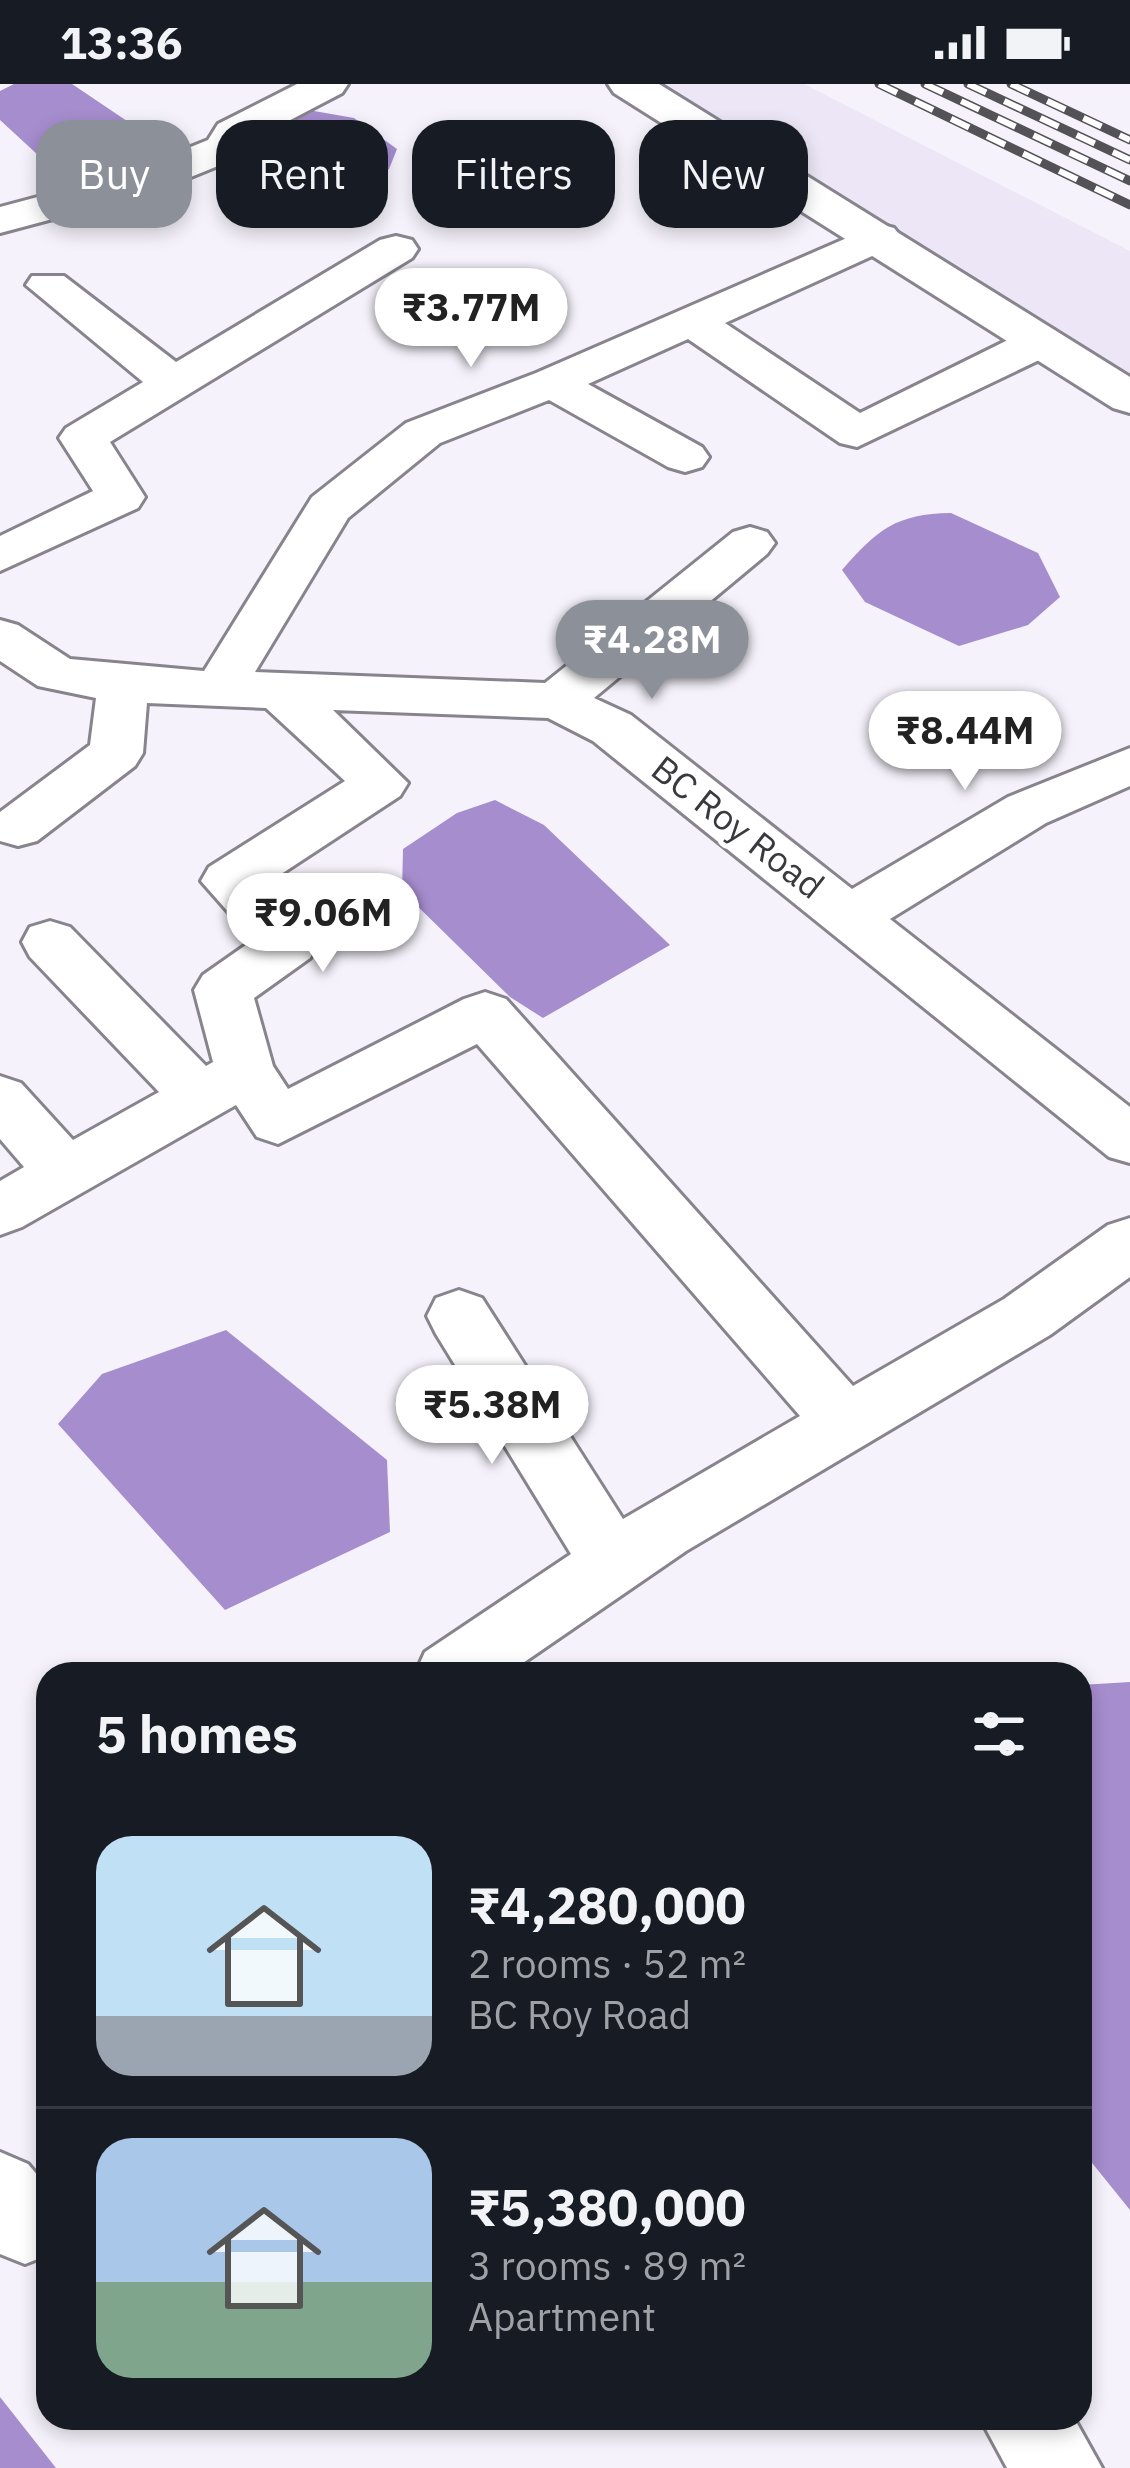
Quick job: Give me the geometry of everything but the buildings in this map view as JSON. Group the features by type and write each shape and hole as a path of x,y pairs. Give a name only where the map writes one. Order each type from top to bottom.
{"main road":[{"path":"629,84 1130,398"}],"street":[{"path":"0,220 139,183 225,148 233,133 328,84"},
{"path":"220,687 276,587 329,508 423,433 551,383 879,237"},
{"path":"0,556 121,497 82,438 396,249"},
{"path":"47,285 97,318 173,384"},
{"path":"692,321 857,433 1040,342"},
{"path":"551,383 685,457"},
{"path":"557,701 750,543"},
{"name":"BC Roy Road","path":"0,637 56,674 123,685 557,701 612,728 1130,1140"},
{"path":"18,827 116,753 123,685"},
{"path":"222,1084 223,990 290,943 229,880 381,782 276,688"},
{"path":"851,916 1027,809 1128,766"},
{"path":"50,942 222,1084 278,1121 485,1014 846,1423"},
{"path":"0,1210 222,1084"},
{"path":"0,1099 65,1172"},
{"path":"479,1662 613,1563 1027,1317 1130,1244"},
{"path":"459,1316 613,1563"},
{"path":"0,2192 25,2224 36,2219"},
{"path":"1031,2430 1059,2468"}],"shaded area":[{"path":"14,84 72,84 125,120 36,120 36,153 0,120 0,91"},
{"path":"646,84 804,84 1130,251 1130,379 808,183 808,120 705,120"},
{"path":"297,108 357,120 283,120"},
{"path":"388,143 397,149 388,169"},
{"path":"951,513 1038,553 1060,597 1028,625 959,646 865,602 842,570 855,556 889,526"},
{"path":"495,800 544,825 670,945 543,1018 510,997 402,891 403,849 457,813"},
{"path":"226,1330 387,1460 390,1532 225,1610 58,1424 102,1374"},
{"path":"1130,1682 1130,2210 1092,2163 1092,1684"},
{"path":"0,2397 56,2468 0,2468"}],"railway":[{"path":"879,84 1130,205"},
{"path":"925,84 1130,181"},
{"path":"968,84 1130,160"},
{"path":"1011,84 1130,140"}]}
